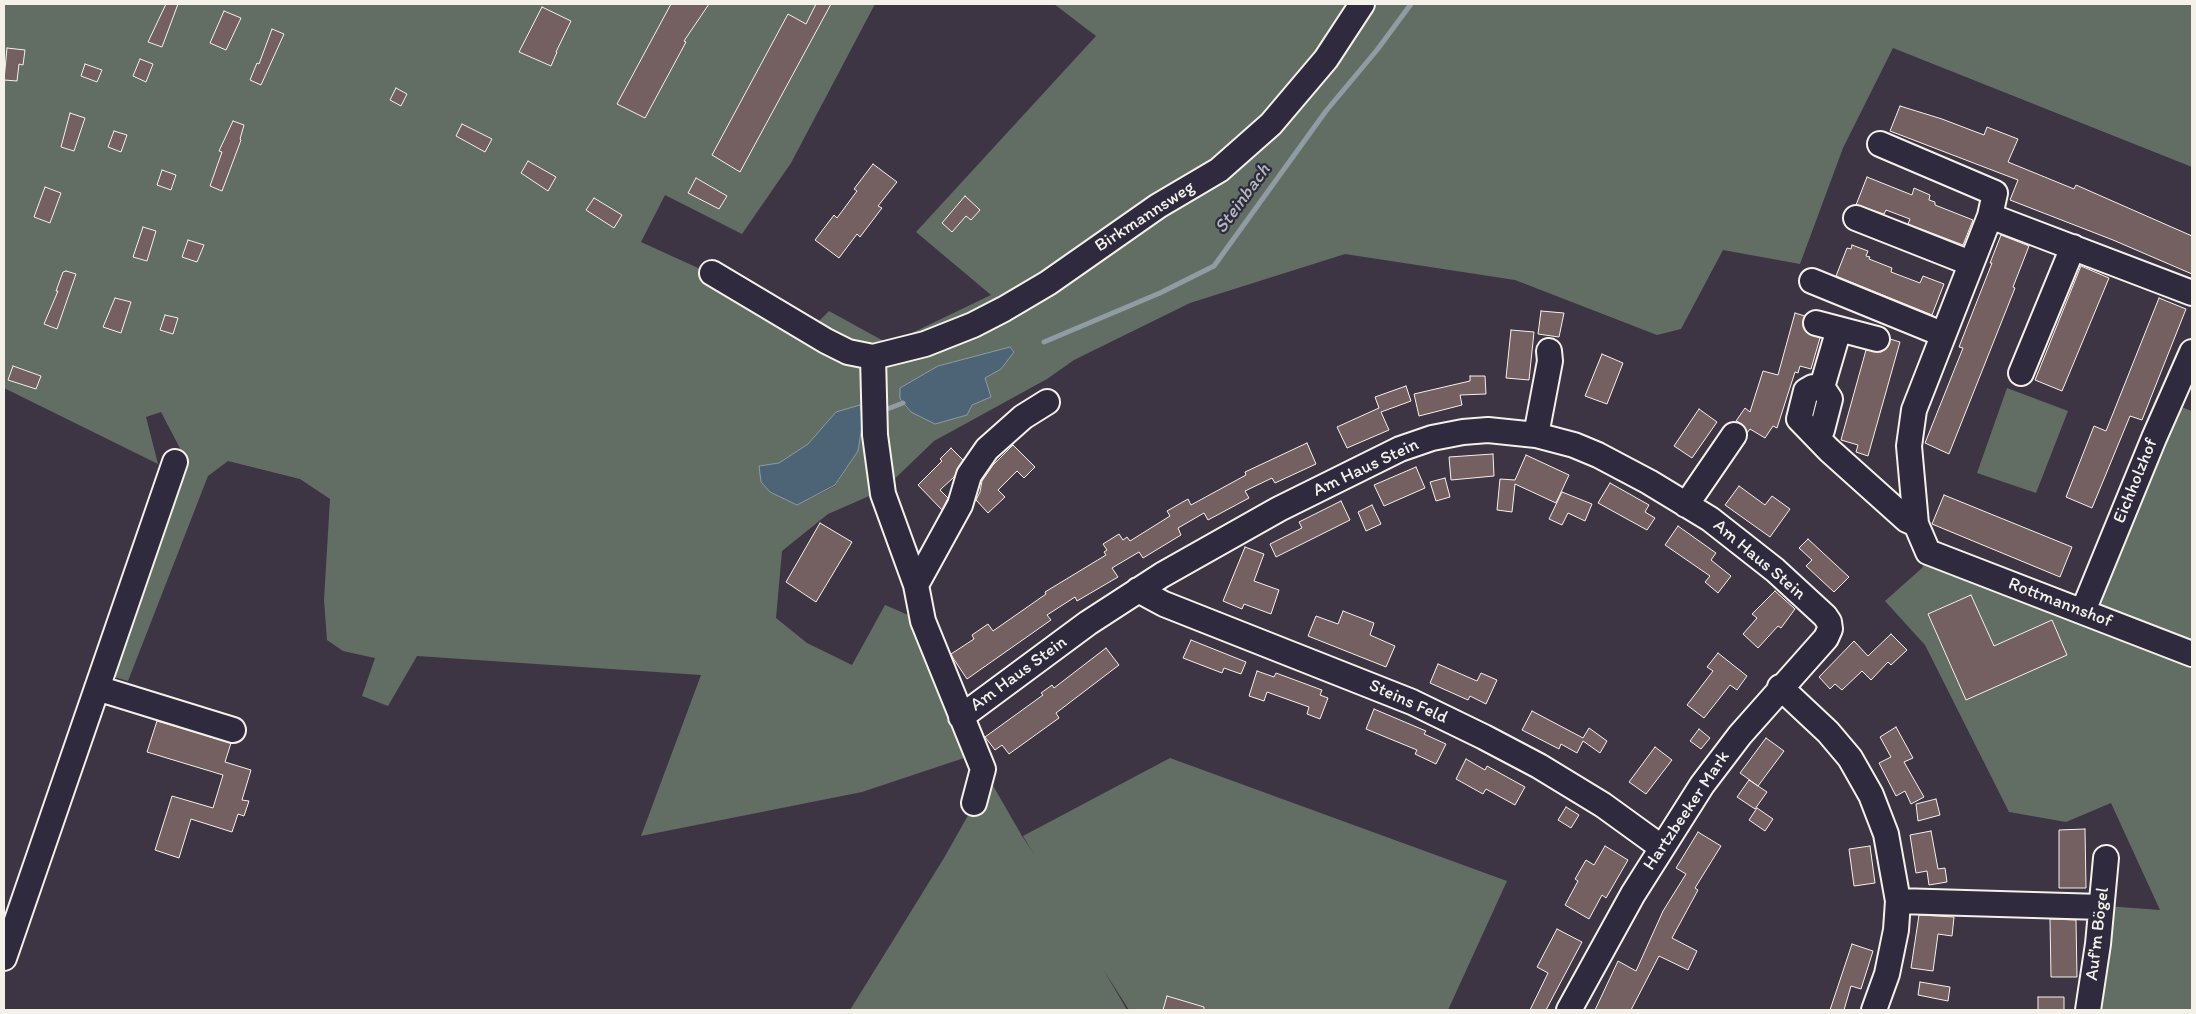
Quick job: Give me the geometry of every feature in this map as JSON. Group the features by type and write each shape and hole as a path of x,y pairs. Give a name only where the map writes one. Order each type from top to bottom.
{"street":[{"name":"Birkmannsweg","path":"712,273 848,352 873,357 925,344 988,311 1048,283 1158,206 1219,170 1271,124 1326,59 1362,4"},
{"path":"1839,329 1822,387 1813,387 1806,391 1799,419 1829,450 1907,520 1916,524 1909,446 1914,410 1942,334 1990,216 1995,194 1880,144"},
{"path":"1990,216 2192,294"},
{"path":"1856,218 1970,263"},
{"path":"2021,373 2073,248"},
{"path":"1812,281 1942,334"},
{"path":"1816,323 1877,339"},
{"path":"1536,435 1550,361 1549,351"},
{"name":"Eichholzhof","path":"2083,611 2154,438 2192,352"},
{"path":"873,357 875,435 883,494 916,585 923,621 983,769 974,803"},
{"path":"916,585 960,505 969,475 987,449 1023,416 1047,402"},
{"name":"Am Haus Stein","path":"961,716 1088,623 1204,550 1279,509 1400,449 1432,438 1463,432 1488,430 1536,435 1574,445 1598,455 1710,519 1775,570 1825,616 1829,622 1830,629"},
{"path":"1686,505 1734,435"},
{"path":"4,958 175,462"},
{"name":"Rottmannshof","path":"1916,524 1928,552 2192,654"},
{"name":"Steins Feld","path":"1138,590 1164,604 1412,702 1466,728 1547,771 1603,806 1662,847"},
{"name":"Hartzbeeker Mark","path":"1569,1010 1662,847 1707,778 1740,734 1780,687 1826,638 1830,629"},
{"path":"1780,687 1828,732 1850,758 1872,795 1886,834 1898,901 1896,930 1887,974 1874,1010"},
{"path":"97,688 233,730"},
{"name":"Auf'm Bögel","path":"2088,1010 2106,858"},
{"path":"1898,901 2101,907"}],"green space":[{"path":"4,4 875,4 791,163 742,234 665,195 641,242 709,273 715,265 728,280 818,322 829,311 889,344 991,295 916,232 1096,36 1054,4 1343,4 1354,14 1326,58 1280,112 1219,169 1157,205 1047,281 1012,302 1048,285 1158,208 1221,171 1272,125 1327,59 1362,4 2192,4 2192,167 1893,48 1843,148 1800,264 1723,250 1681,329 1657,335 1515,280 1345,254 1190,303 1074,360 1047,379 934,441 883,490 828,514 782,551 776,618 807,643 852,665 885,605 922,621 976,754 862,792 641,836 701,675 417,656 388,706 362,696 375,658 343,651 327,640 324,600 330,499 300,479 228,461 208,476 128,681 111,676 185,468 184,456 161,412 146,417 158,464 4,388","holes":["1010,347 1014,352 1001,369 985,378 991,397 972,405 967,415 935,424 911,412 900,400 900,388 938,366","860,405 863,419 858,451 835,486 797,505 770,492 761,482 760,466 779,463 808,444 836,412"]},
{"path":"2007,388 2068,411 2036,493 1977,473"},
{"path":"2171,403 2192,411 2192,653 2084,610"},
{"path":"1929,555 2192,657 2192,1010 2092,1010 2106,906 2160,910 2111,803 2066,822 2009,812 1925,645 1885,601 1922,568"},
{"path":"1170,758 1507,881 1448,1010 1129,1010 1103,969 1127,1010 850,1010 944,858 975,803 984,770 1022,836 1034,854 1023,836"}],"water":[{"path":"1010,347 1014,352 1001,369 985,378 991,397 972,405 967,415 935,424 911,412 900,399 900,388 938,366"},
{"path":"860,405 863,419 858,451 835,485 797,505 770,492 761,482 759,466 779,463 808,444 836,412"}],"building":[{"path":"166,4 178,4 162,47 148,42"},
{"path":"671,4 709,4 684,41 686,42 645,118 617,104"},
{"path":"816,4 831,4 740,172 712,155 788,14 806,24"},
{"path":"542,7 571,21 551,66 519,52"},
{"path":"224,11 241,18 226,50 210,43"},
{"path":"272,29 284,34 261,85 250,80 257,63 259,64"},
{"path":"7,48 25,50 23,65 19,64 17,81 4,80"},
{"path":"140,59 153,64 146,82 133,76"},
{"path":"85,64 102,70 97,82 81,76"},
{"path":"396,88 407,94 401,106 390,100"},
{"path":"1900,106 1984,135 1987,127 2018,139 2008,162 2074,189 2076,185 2192,236 2192,274 2113,240 2010,200 2018,180 1890,131"},
{"path":"70,113 85,118 74,151 61,147"},
{"path":"233,121 244,125 241,140 222,191 210,186 222,152 219,151"},
{"path":"462,124 492,139 485,152 456,136"},
{"path":"114,131 127,135 121,152 108,147"},
{"path":"528,161 556,177 548,191 521,173"},
{"path":"873,164 897,182 878,206 882,208 860,237 857,234 839,258 815,240 834,215 837,218 857,191 854,189"},
{"path":"162,170 176,175 171,190 157,185"},
{"path":"1867,177 1912,195 1914,188 1930,195 1929,200 1935,202 1935,205 1973,220 1963,245 1908,224 1910,219 1886,210 1884,214 1856,205"},
{"path":"696,178 727,196 719,209 688,193"},
{"path":"45,187 61,193 50,223 34,217"},
{"path":"965,196 980,210 971,220 966,216 952,232 942,223"},
{"path":"594,198 622,215 614,228 586,210"},
{"path":"143,227 156,231 147,261 133,257"},
{"path":"2001,235 2029,246 2013,287 2015,288 1949,454 1925,443 1963,348 1959,347"},
{"path":"188,240 204,245 197,262 182,257"},
{"path":"1852,245 1868,251 1866,256 1870,257 1869,259 1892,268 1891,272 1920,283 1923,276 1944,284 1932,315 1836,276 1847,248 1851,249"},
{"path":"2081,266 2109,278 2062,391 2035,380"},
{"path":"63,272 76,274 57,329 44,324 58,291 56,291"},
{"path":"115,298 131,302 121,333 103,327"},
{"path":"2159,298 2186,309 2142,420 2130,416 2092,508 2066,497 2094,426 2106,431"},
{"path":"1541,311 1564,313 1559,337 1538,334"},
{"path":"1795,313 1805,316 1803,326 1806,332 1820,338 1811,369 1800,366 1798,373 1795,372 1777,428 1773,426 1765,438 1750,429 1747,433 1742,424 1736,421 1745,408 1750,412 1763,371 1778,375"},
{"path":"165,315 178,318 173,334 160,330"},
{"path":"1511,330 1534,332 1529,380 1506,378"},
{"path":"1890,339 1900,342 1868,456 1856,452 1858,445 1841,440 1866,350 1881,352 1887,348"},
{"path":"1602,354 1623,363 1607,404 1585,396"},
{"path":"13,366 41,376 36,389 8,380"},
{"path":"1470,376 1485,376 1486,394 1460,395 1462,405 1419,416 1414,394 1470,381"},
{"path":"1406,386 1411,401 1381,412 1389,430 1347,448 1337,427 1379,408 1375,397"},
{"path":"1699,409 1717,422 1692,458 1674,446"},
{"path":"1307,443 1316,464 1275,483 1272,478 1245,491 1249,498 1208,520 1204,513 1178,528 1181,535 1143,558 1139,552 1112,568 1118,577 1077,601 1075,597 1047,615 1051,620 967,679 953,658 951,654 974,639 972,635 988,624 993,631 1046,594 1045,592 1106,555 1104,552 1107,550 1103,544 1119,534 1123,540 1127,537 1130,541 1170,516 1167,511 1188,499 1191,505 1246,475 1245,472"},
{"path":"1013,445 1035,467 1024,478 1017,471 998,490 1005,497 988,513 976,500 982,481 993,465"},
{"path":"951,448 963,460 954,477 940,490 948,498 942,510 918,485 942,461 940,459"},
{"path":"1493,454 1494,476 1451,480 1449,457"},
{"path":"1526,455 1569,475 1556,503 1515,484 1512,512 1497,510 1500,479 1515,480"},
{"path":"1416,467 1425,488 1384,506 1374,485"},
{"path":"1445,478 1450,497 1436,501 1430,482"},
{"path":"1610,483 1649,505 1645,512 1655,518 1647,530 1598,503"},
{"path":"1739,486 1765,505 1772,496 1790,509 1770,537 1725,505"},
{"path":"1562,492 1592,504 1585,521 1568,513 1562,525 1549,519"},
{"path":"1944,495 2072,547 2060,577 1932,524"},
{"path":"1341,501 1350,520 1276,557 1270,544 1302,528 1299,522"},
{"path":"1372,505 1381,524 1366,531 1358,512"},
{"path":"820,523 852,542 816,602 786,582"},
{"path":"1678,526 1716,553 1711,560 1731,576 1718,593 1705,582 1710,576 1665,545"},
{"path":"1808,539 1849,577 1834,592 1806,566 1812,560 1799,548"},
{"path":"1245,547 1264,554 1254,581 1279,590 1271,614 1244,604 1242,609 1223,601"},
{"path":"1775,591 1795,609 1781,628 1778,626 1758,648 1743,634 1757,618 1752,614"},
{"path":"1971,595 1994,646 2052,620 2067,655 1966,700 1928,614"},
{"path":"1343,611 1374,623 1370,635 1395,646 1386,667 1308,636 1316,616 1338,624"},
{"path":"1891,634 1907,650 1891,665 1888,662 1871,680 1862,671 1842,690 1835,684 1830,689 1819,677 1854,641 1868,656"},
{"path":"1191,640 1246,662 1241,674 1224,668 1222,673 1183,658"},
{"path":"1106,648 1119,665 1056,713 1059,718 1009,754 1002,745 995,750 985,737 1043,695 1041,693 1052,685 1054,688"},
{"path":"1718,653 1747,676 1737,690 1730,685 1704,718 1687,705 1713,671 1707,667"},
{"path":"1438,664 1477,681 1481,673 1497,680 1486,704 1470,696 1468,700 1430,683"},
{"path":"1257,671 1274,677 1276,673 1322,690 1320,695 1328,698 1320,719 1307,714 1309,707 1267,692 1264,701 1249,696"},
{"path":"1374,709 1426,731 1424,734 1446,744 1436,764 1415,754 1417,750 1366,729"},
{"path":"1532,711 1583,738 1589,728 1607,741 1600,753 1583,741 1577,753 1561,744 1559,749 1522,730"},
{"path":"157,721 231,743 225,762 251,770 242,800 249,801 244,816 238,814 232,832 191,819 179,858 155,850 172,796 213,808 223,775 147,752"},
{"path":"1896,727 1913,758 1904,762 1924,797 1911,804 1905,791 1896,796 1879,763 1891,757 1880,737"},
{"path":"1699,729 1710,738 1701,749 1690,741"},
{"path":"1766,738 1784,751 1758,786 1740,773"},
{"path":"1655,747 1672,760 1646,794 1629,782"},
{"path":"1466,759 1485,770 1487,766 1525,787 1515,805 1486,789 1483,794 1456,779"},
{"path":"1749,780 1767,792 1755,809 1737,797"},
{"path":"1936,799 1940,815 1918,821 1916,804"},
{"path":"1566,807 1579,815 1571,828 1558,820"},
{"path":"1757,808 1773,819 1765,831 1749,820"},
{"path":"2085,829 2086,888 2059,888 2059,830"},
{"path":"1931,831 1938,869 1945,868 1947,882 1929,885 1927,871 1916,873 1910,835"},
{"path":"1698,832 1721,846 1695,888 1698,890 1672,938 1697,951 1688,970 1659,956 1631,1010 1595,1010 1618,961 1636,971 1663,911 1686,874 1676,868"},
{"path":"1605,846 1628,860 1606,898 1602,895 1589,919 1565,905 1578,881 1575,879 1586,860 1594,865"},
{"path":"1870,846 1875,883 1854,886 1849,849"},
{"path":"1919,915 1954,917 1952,936 1938,934 1933,971 1911,968"},
{"path":"2050,919 2076,920 2077,977 2051,977"},
{"path":"1557,929 1582,942 1546,1010 1530,1010 1548,973 1537,967"},
{"path":"1852,944 1873,951 1861,989 1851,986 1844,1010 1830,1010"},
{"path":"1920,982 1950,987 1948,1001 1918,995"},
{"path":"1167,996 1204,1007 1204,1010 1163,1010"},
{"path":"2038,997 2064,997 2064,1010 2038,1010"}],"waterway":[{"name":"Steinbach","path":"1044,342 1160,293 1214,266 1326,111 1377,50 1411,4"},
{"path":"882,411 903,403"}]}
